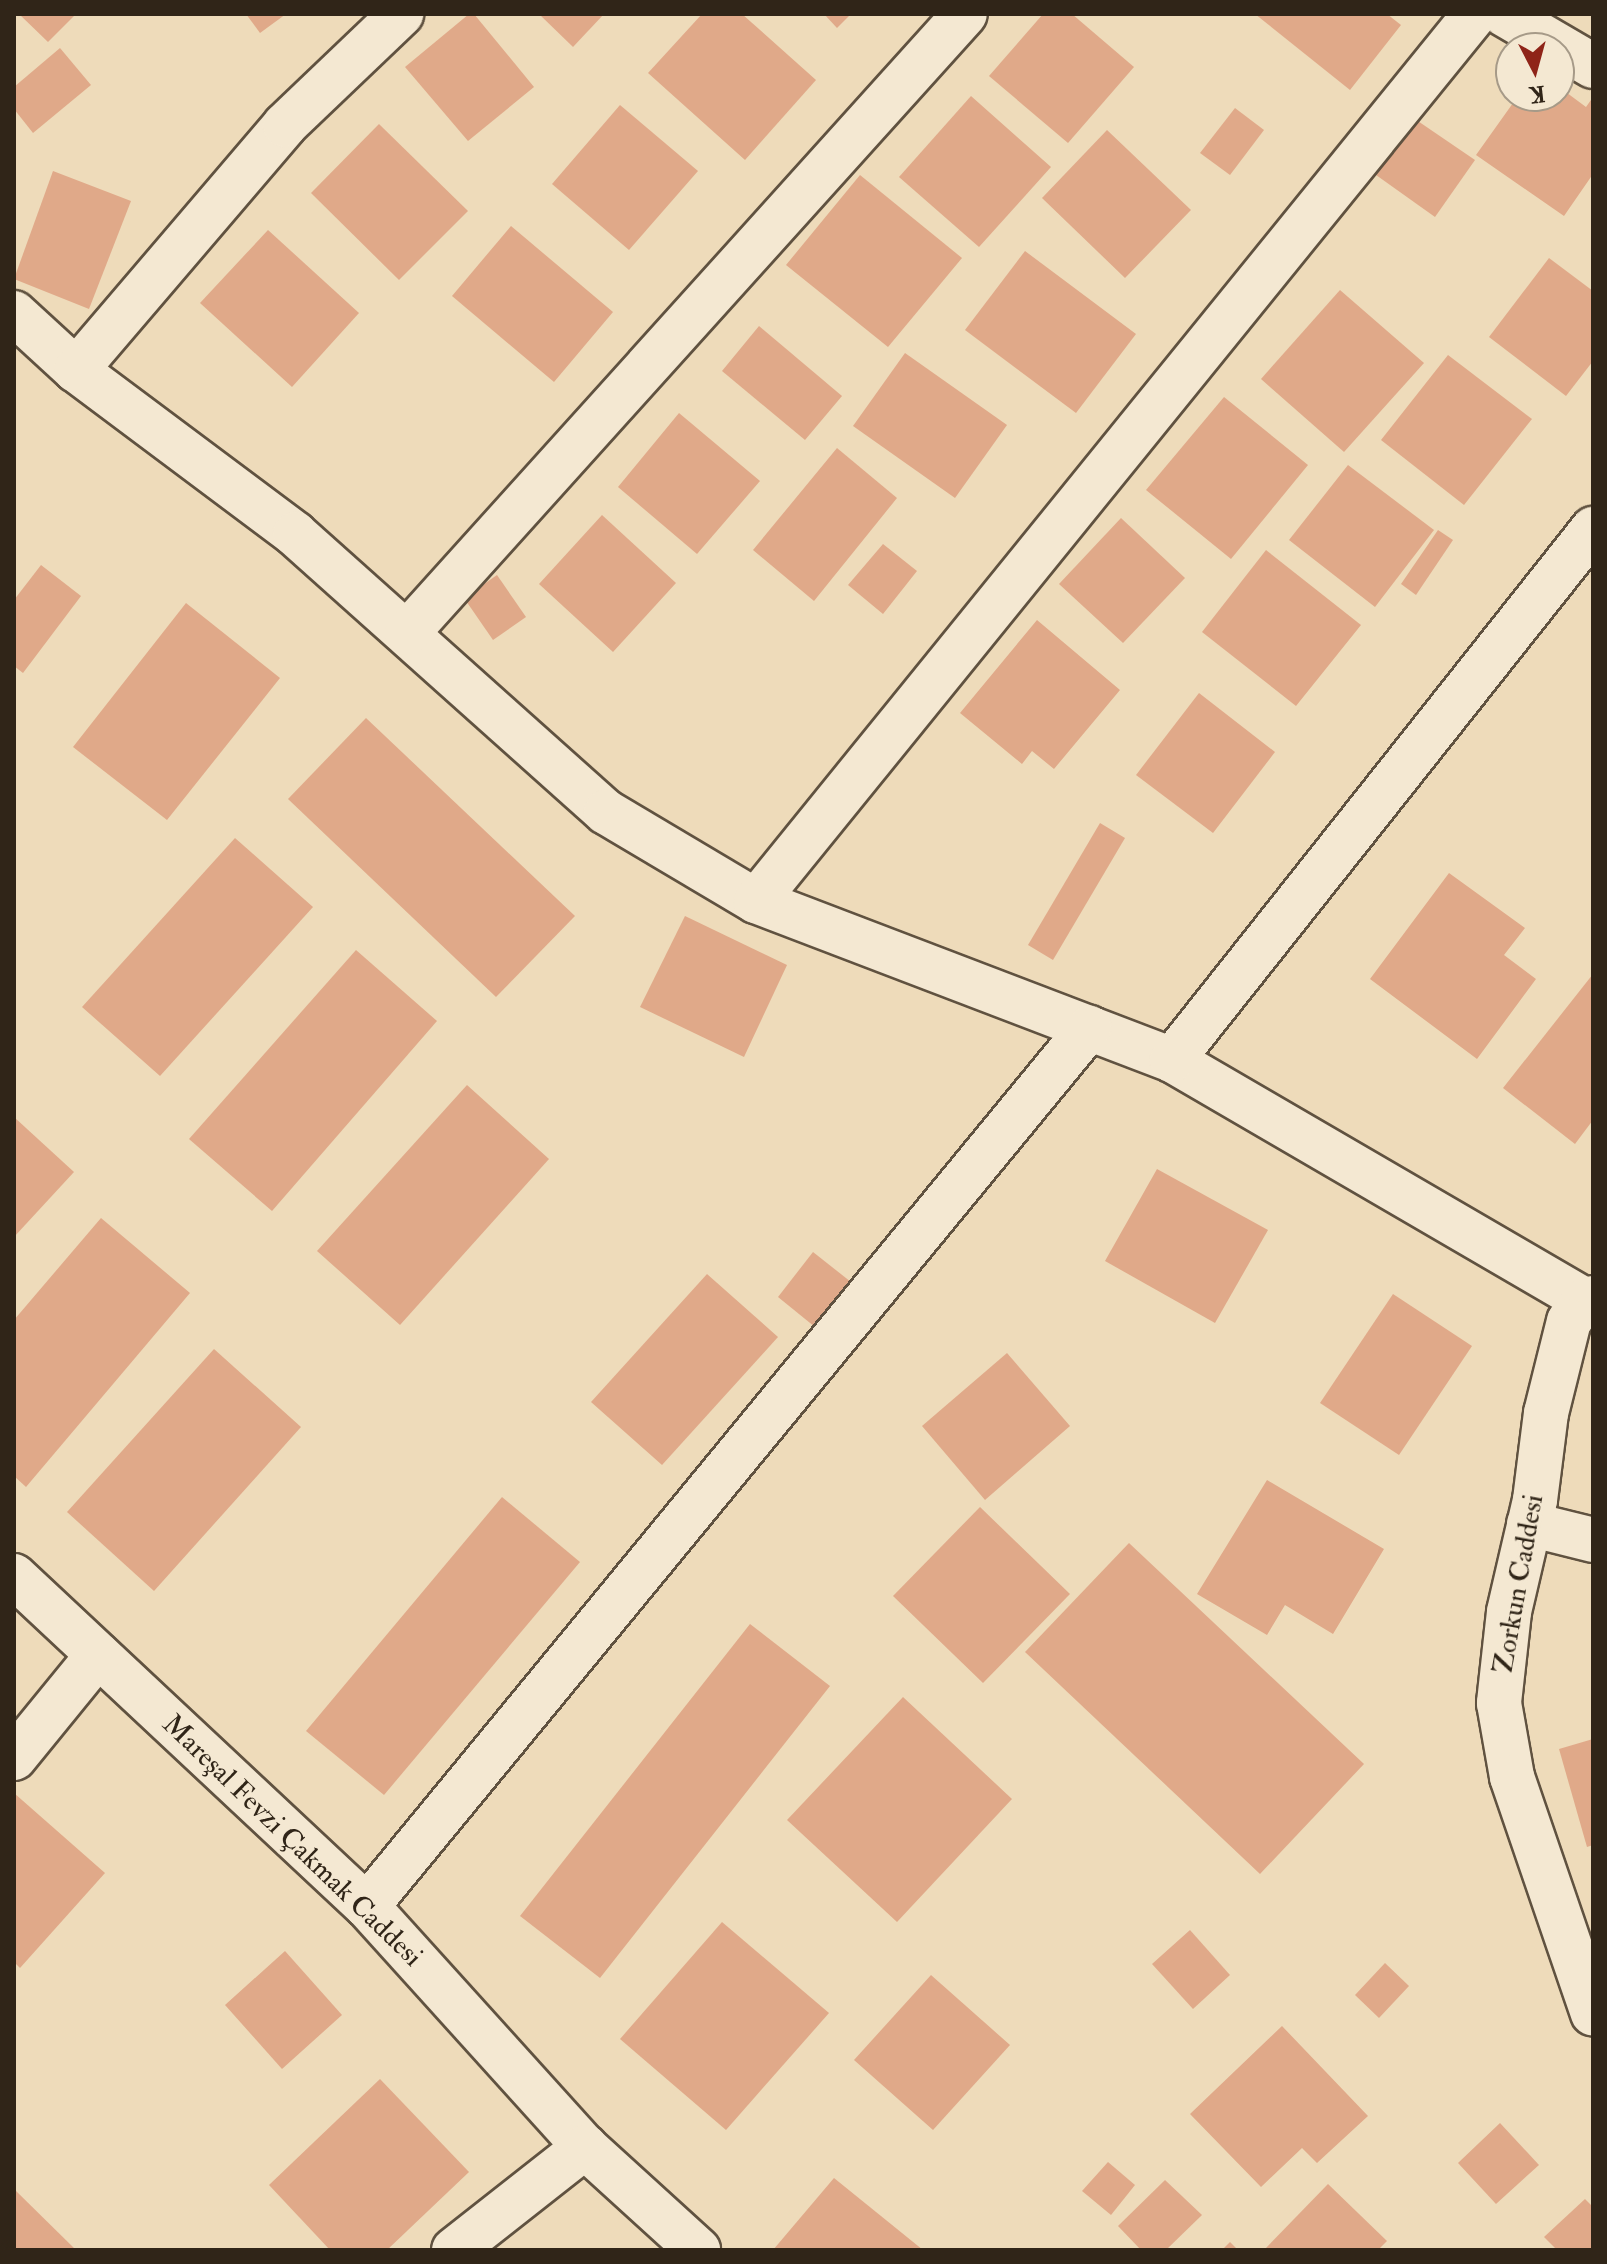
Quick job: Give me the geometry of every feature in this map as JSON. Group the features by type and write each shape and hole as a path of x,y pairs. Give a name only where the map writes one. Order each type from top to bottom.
{"street":[{"path":"76,370 285,125 401,14"},
{"path":"407,633 965,14"},
{"path":"756,901 1475,14"},
{"path":"1504,14 1593,66"},
{"path":"14,313 76,370 295,534 606,812 756,901 1172,1060 1589,1299"},
{"path":"1172,1060 1593,529"},
{"path":"367,1906 1089,1028"},
{"name":"Zorkun Caddesi","path":"1589,1299 1569,1321 1550,1398 1529,1524 1509,1612 1499,1703 1512,1777 1593,2013"},
{"path":"1529,1524 1593,1540"},
{"name":"Mareşal Fevzi Çakmak Caddesi","path":"14,1576 367,1906 585,2147 698,2250"},
{"path":"14,1758 98,1655"},
{"path":"454,2250 585,2147"}],"building":[{"path":"19,14 76,14 48,42"},
{"path":"246,14 286,14 260,33"},
{"path":"469,14 474,14 534,87 468,141 405,67"},
{"path":"539,14 604,14 573,47"},
{"path":"702,14 742,14 816,80 745,160 648,73"},
{"path":"824,14 851,14 837,28"},
{"path":"1043,14 1072,14 1134,67 1068,143 989,76"},
{"path":"1255,14 1387,14 1401,25 1350,90"},
{"path":"60,48 91,85 33,133 14,109 14,87"},
{"path":"971,96 1051,167 979,247 899,177"},
{"path":"1593,97 1593,174 1564,216 1476,155 1507,112 1575,112 1575,99 1586,107"},
{"path":"620,105 698,171 629,250 552,184"},
{"path":"1235,108 1264,130 1230,175 1200,153"},
{"path":"1409,115 1475,160 1435,217 1369,170"},
{"path":"379,124 468,211 399,280 311,193"},
{"path":"1107,130 1191,210 1125,278 1042,198"},
{"path":"53,171 131,201 89,309 14,279"},
{"path":"860,175 962,258 888,347 786,265"},
{"path":"511,226 613,312 554,382 452,296"},
{"path":"268,230 359,313 292,387 200,303"},
{"path":"1025,251 1136,334 1076,413 965,330"},
{"path":"1549,258 1593,291 1593,361 1566,396 1489,337"},
{"path":"1340,290 1424,363 1344,452 1261,379"},
{"path":"759,326 842,396 805,440 722,371"},
{"path":"905,353 1007,425 955,498 853,426"},
{"path":"1448,355 1532,419 1464,505 1381,440"},
{"path":"1224,397 1308,465 1231,559 1146,490"},
{"path":"679,413 760,481 697,554 618,487"},
{"path":"837,448 897,498 814,601 753,550"},
{"path":"1348,465 1434,530 1375,607 1289,540"},
{"path":"602,515 676,583 613,652 539,584"},
{"path":"1121,518 1185,578 1123,643 1059,584"},
{"path":"1438,530 1453,540 1416,595 1401,584"},
{"path":"883,544 917,571 883,614 848,585"},
{"path":"1266,550 1361,625 1296,706 1202,632"},
{"path":"41,565 81,596 23,673 14,666 14,600"},
{"path":"497,575 526,617 493,640 464,598"},
{"path":"186,603 280,678 167,820 73,747"},
{"path":"1037,620 1120,690 1054,769 1032,751 1022,764 960,713"},
{"path":"1199,693 1275,752 1213,833 1136,775"},
{"path":"366,718 575,916 496,997 288,799"},
{"path":"1100,823 1125,838 1053,960 1028,945"},
{"path":"235,838 313,907 160,1076 82,1007"},
{"path":"1449,873 1525,928 1504,955 1536,979 1477,1059 1370,979"},
{"path":"685,916 787,965 744,1057 640,1007"},
{"path":"356,950 437,1021 272,1211 189,1139"},
{"path":"1593,974 1593,1120 1575,1144 1503,1088"},
{"path":"467,1085 549,1159 400,1325 317,1251"},
{"path":"14,1117 74,1172 14,1237"},
{"path":"1157,1169 1268,1230 1215,1323 1105,1261"},
{"path":"101,1218 190,1293 26,1487 14,1476 14,1320"},
{"path":"813,1252 851,1282 815,1327 778,1297"},
{"path":"707,1274 778,1337 662,1465 591,1402"},
{"path":"1393,1294 1472,1346 1399,1455 1320,1403"},
{"path":"214,1349 301,1427 154,1591 67,1512"},
{"path":"1007,1353 1070,1426 985,1500 922,1426"},
{"path":"1267,1480 1384,1549 1333,1634 1285,1605 1267,1635 1197,1594"},
{"path":"502,1497 580,1562 384,1795 306,1731"},
{"path":"980,1507 1070,1594 983,1683 893,1596"},
{"path":"1129,1543 1364,1764 1260,1874 1025,1652"},
{"path":"750,1624 830,1686 600,1978 520,1916"},
{"path":"903,1697 1012,1799 897,1922 787,1820"},
{"path":"1593,1739 1593,1845 1587,1847 1559,1749"},
{"path":"14,1793 105,1873 20,1968 14,1962"},
{"path":"722,1922 829,2013 726,2130 620,2039"},
{"path":"1190,1930 1230,1975 1193,2009 1152,1964"},
{"path":"285,1951 342,2015 282,2069 225,2005"},
{"path":"1385,1963 1409,1986 1379,2018 1355,1995"},
{"path":"931,1975 1010,2045 933,2130 854,2060"},
{"path":"1282,2026 1368,2116 1317,2163 1302,2148 1261,2187 1190,2114"},
{"path":"380,2079 469,2172 387,2250 330,2250 269,2185"},
{"path":"1500,2123 1539,2165 1496,2204 1458,2163"},
{"path":"1108,2162 1135,2185 1111,2215 1082,2191"},
{"path":"834,2178 923,2250 773,2250"},
{"path":"1165,2180 1202,2215 1166,2250 1141,2250 1118,2226"},
{"path":"1328,2184 1387,2241 1378,2250 1264,2250"},
{"path":"14,2189 76,2250 14,2250"},
{"path":"1585,2199 1593,2207 1593,2250 1557,2250 1544,2237"},
{"path":"1230,2242 1238,2250 1222,2250"}]}
